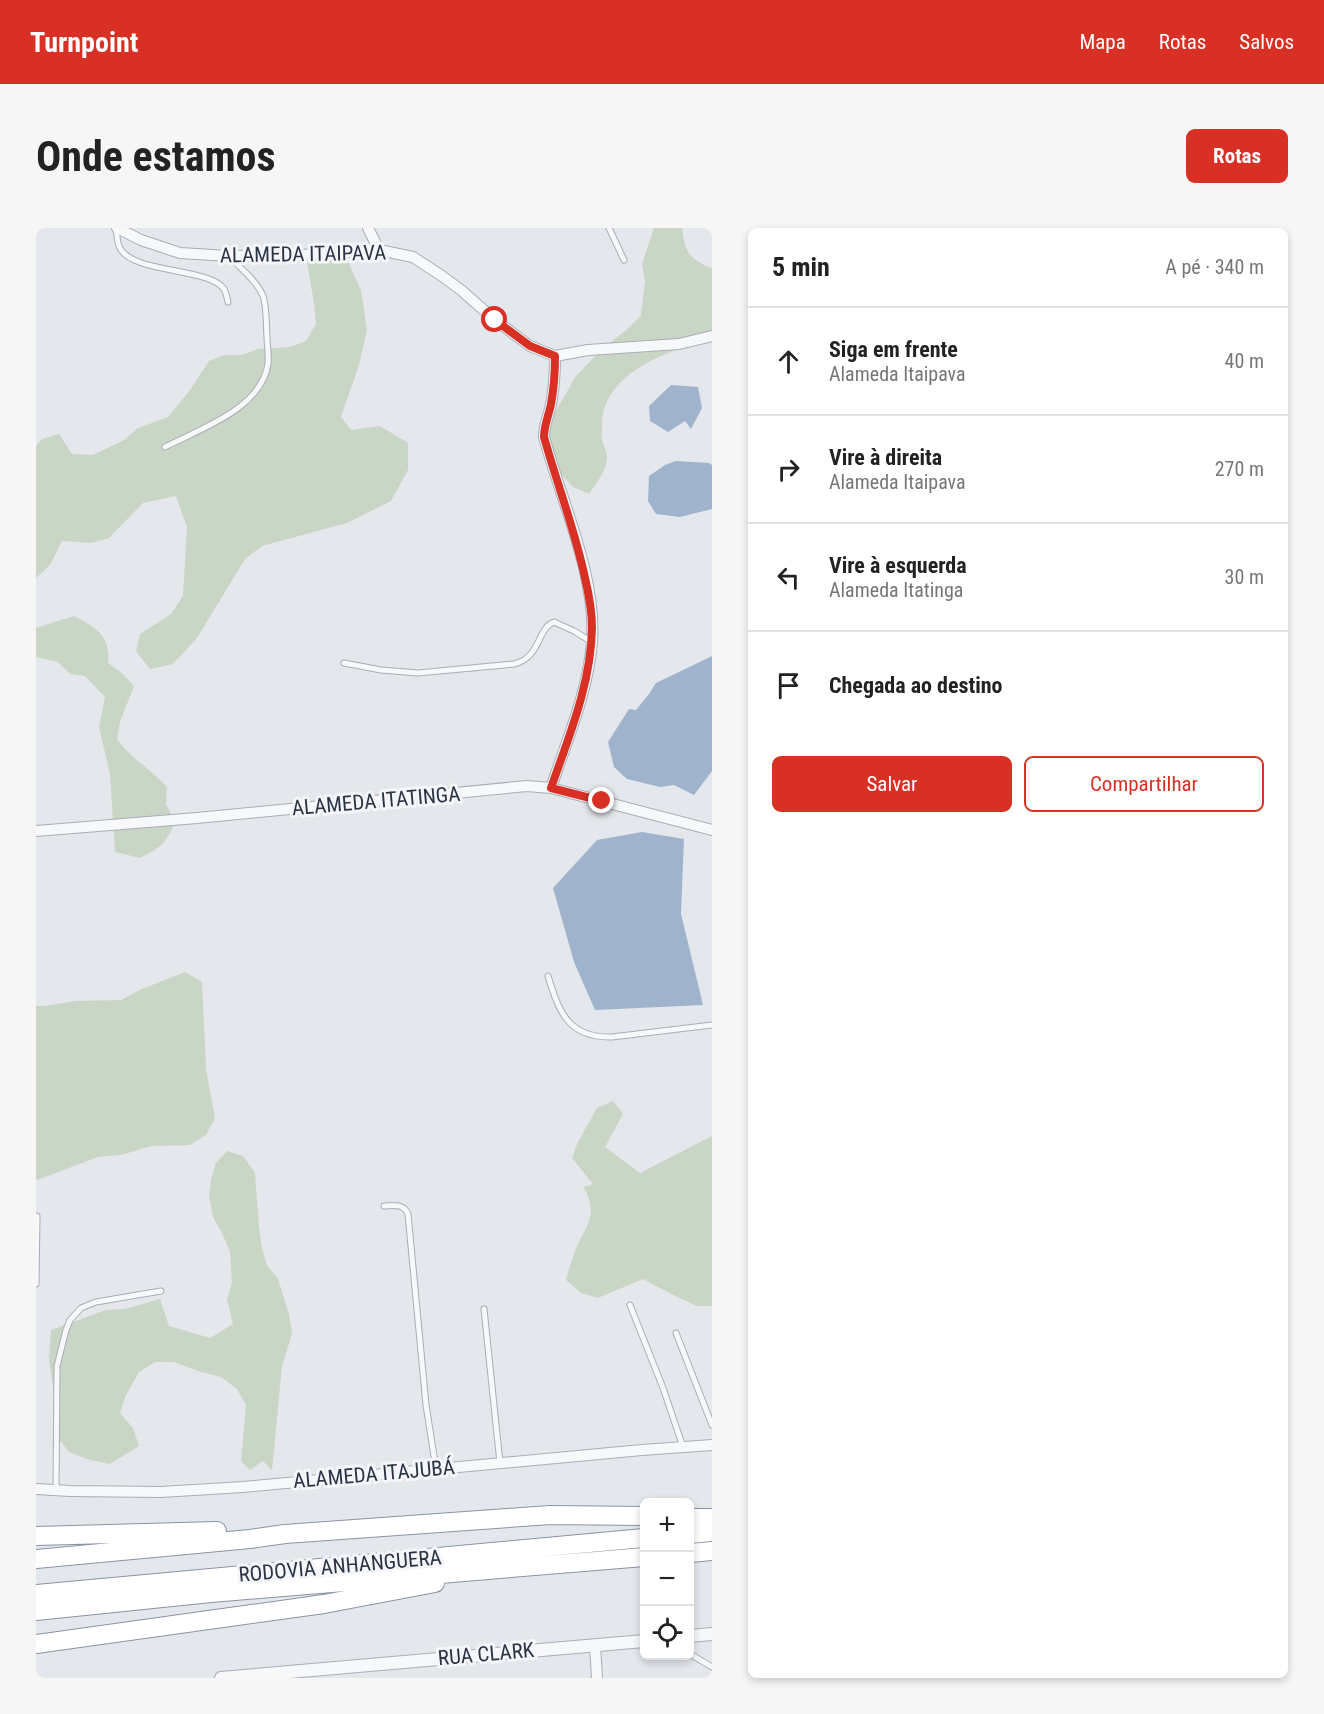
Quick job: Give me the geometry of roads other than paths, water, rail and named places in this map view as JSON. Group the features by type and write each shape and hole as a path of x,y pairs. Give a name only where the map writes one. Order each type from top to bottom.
{"highway":[{"path":"36,1558 285,1534 550,1515 640,1516"},
{"path":"694,1518 712,1518"},
{"path":"36,1536 205,1531 285,1534"},
{"path":"694,1534 712,1532"},
{"name":"RODOVIA ANHANGUERA","path":"36,1593 640,1538"},
{"path":"694,1553 712,1551"},
{"name":"RODOVIA ANHANGUERA","path":"36,1611 210,1593 640,1557"},
{"path":"36,1644 324,1604 512,1567"},
{"path":"36,1653 212,1621"}],"street":[{"name":"ALAMEDA ITAIPAVA","path":"117,228 141,240 180,253 229,256 379,250 413,257 461,290 495,320 530,346 555,356"},
{"path":"368,228 379,250"},
{"path":"551,788 587,676 592,642 590,603 581,560 544,437 555,380 555,356 588,350 679,344 712,336"},
{"name":"ALAMEDA ITATINGA","path":"36,831 527,786 551,788 712,830"},
{"name":"ALAMEDA ITAJUBÁ","path":"36,1489 161,1492 243,1487 712,1445"},
{"path":"694,1636 712,1634"},
{"name":"RUA CLARK","path":"221,1678 640,1641"},
{"path":"595,1645 597,1678"}],"lane":[{"path":"117,228 119,248 126,256 146,265 206,278 224,289 228,302"},
{"path":"609,228 624,260"},
{"path":"165,447 234,412 254,395 263,379 268,364 265,305 257,285 229,256"},
{"path":"344,663 381,670 418,673 522,663 536,647 548,624 554,622 592,642"},
{"path":"548,976 557,1005 568,1020 580,1031 597,1037 712,1025"},
{"path":"384,1206 397,1205 406,1209 408,1214 426,1405 436,1469"},
{"path":"36,1284 37,1216"},
{"path":"56,1490 57,1366 70,1320 81,1308 96,1302 161,1291"},
{"path":"630,1305 663,1388 683,1447"},
{"path":"484,1309 500,1463"},
{"path":"676,1333 712,1425"},
{"path":"694,1656 712,1667"}],"water":[{"path":"671,385 698,387 702,408 691,429 685,421 668,432 650,421 649,406"},
{"path":"676,461 712,465 712,509 680,517 656,514 648,501 649,476 665,465"},
{"path":"712,656 712,771 694,795 674,785 660,787 627,779 614,767 608,742 629,709 636,710 656,683"},
{"path":"642,832 684,839 681,914 703,1005 595,1010 574,962 553,888 597,840"}]}
